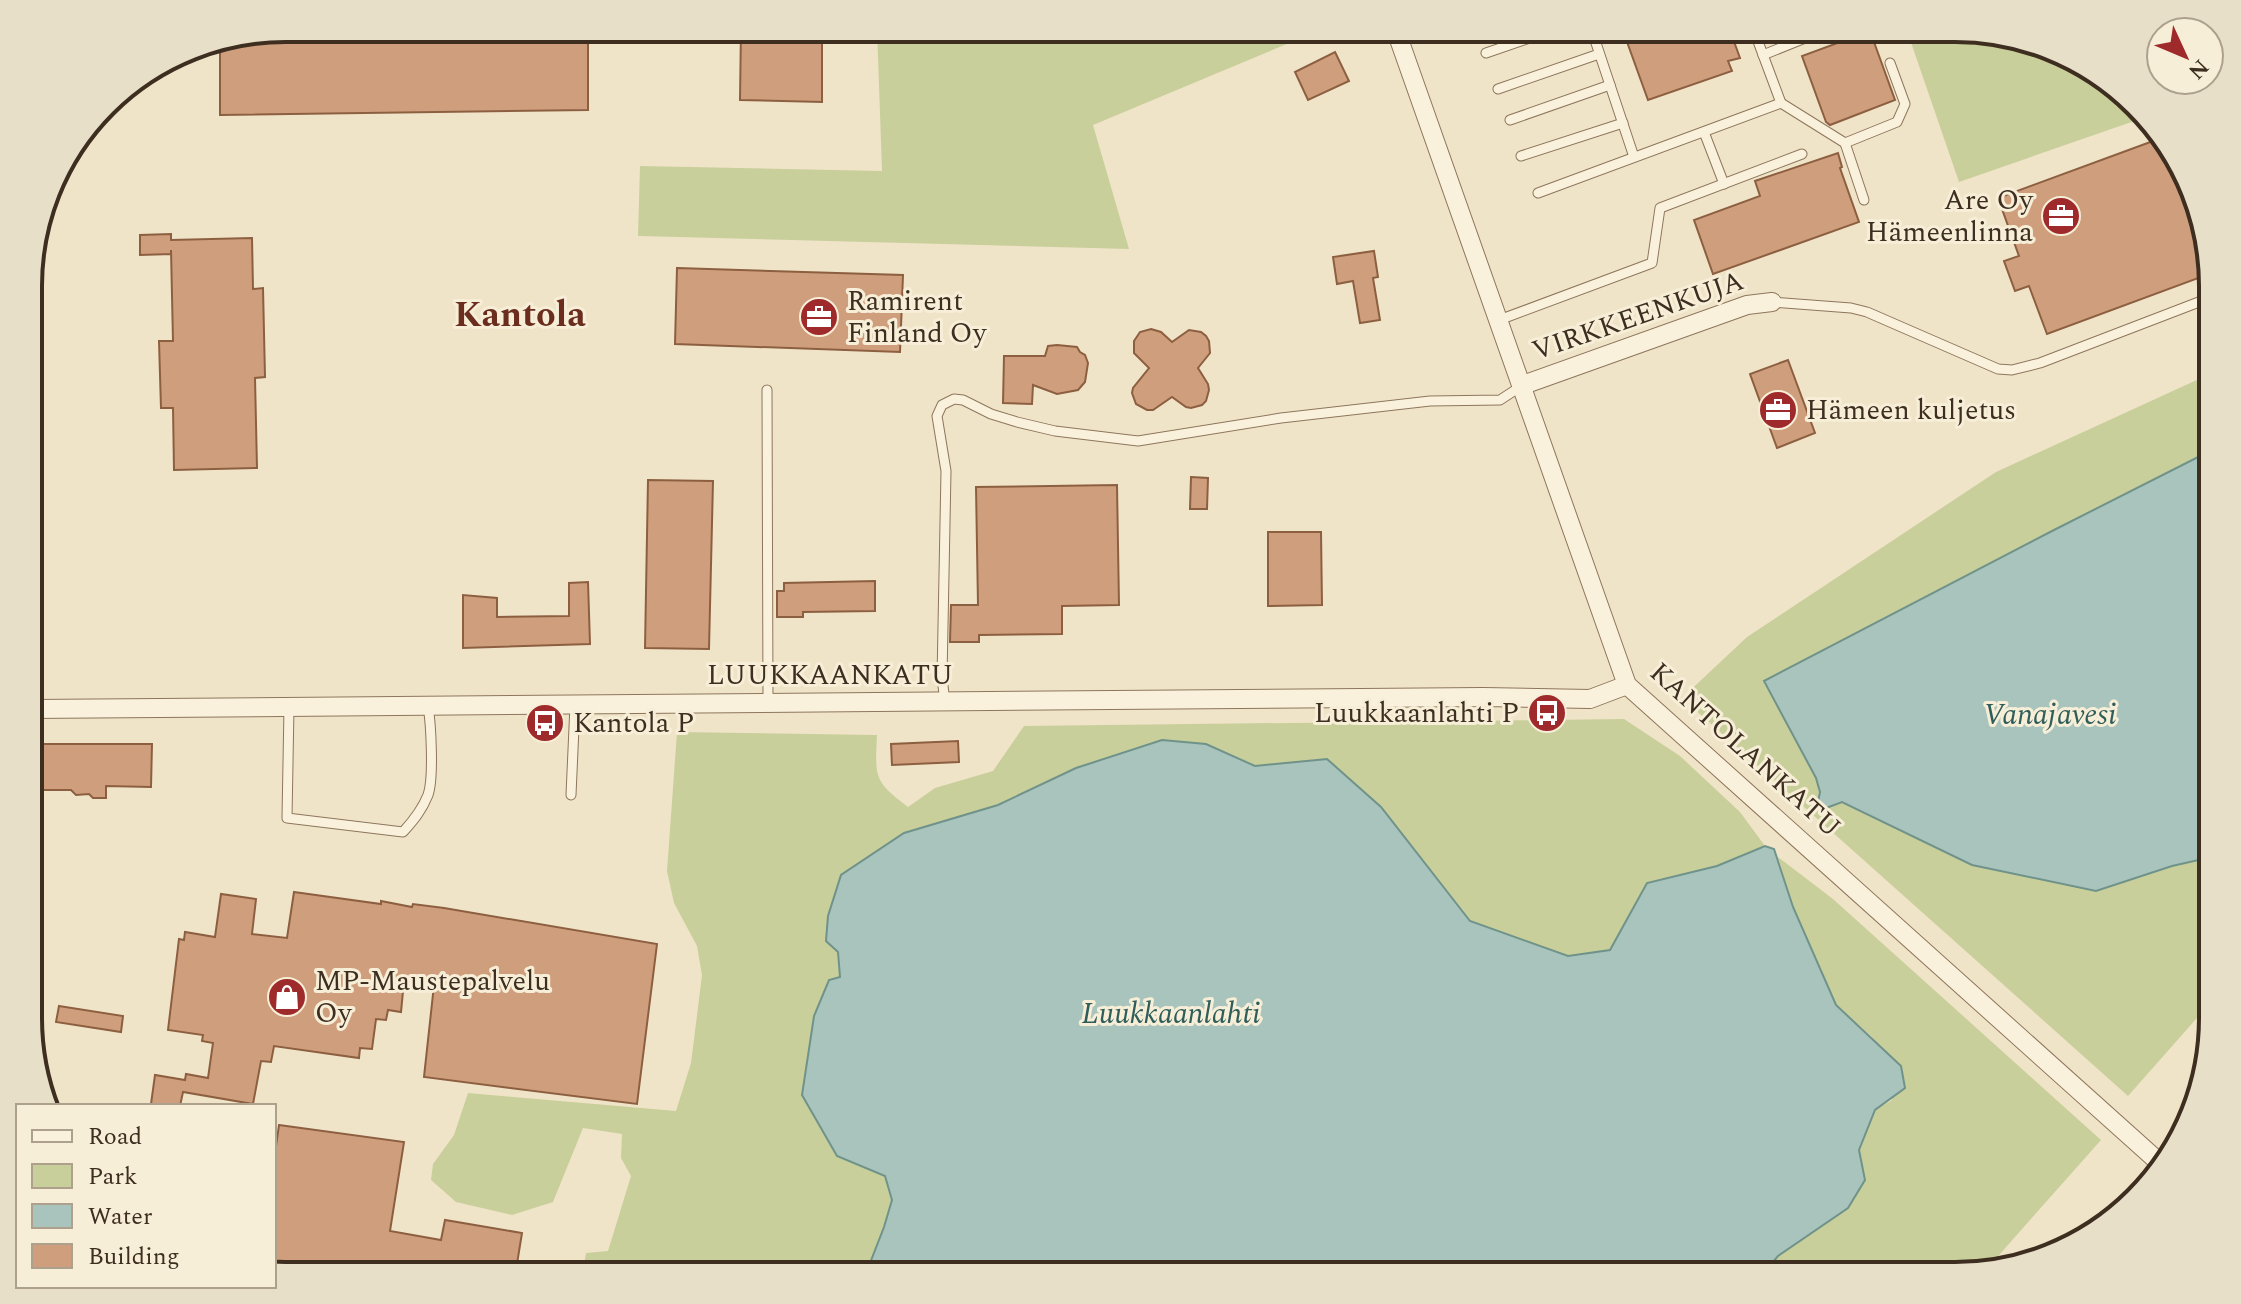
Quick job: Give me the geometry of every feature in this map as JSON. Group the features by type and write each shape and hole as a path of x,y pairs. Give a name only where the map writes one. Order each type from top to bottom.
{"street":[{"name":"KANTOLANKATU","path":"1400,42 1627,685 2155,1158"},
{"name":"VIRKKEENKUJA","path":"1523,385 1747,305 1772,302"},
{"name":"LUUKKAANKATU","path":"42,709 1483,697 1590,699 1627,685"}],"lane":[{"path":"1486,53 1518,42"},
{"path":"1595,42 1634,157"},
{"path":"1758,42 1781,103 1845,143 1864,200"},
{"path":"1763,55 1796,42"},
{"path":"1498,89 1599,54"},
{"path":"1845,143 1897,122 1905,104 1890,63"},
{"path":"1510,120 1610,85"},
{"path":"1538,193 1781,103"},
{"path":"1521,156 1623,123"},
{"path":"1704,132 1724,184"},
{"path":"1499,320 1652,263 1660,208 1802,154"},
{"path":"1772,302 1867,312 1998,369 2012,370 2040,363 2198,302"},
{"path":"945,702 942,678 946,471 937,416 942,405 954,399 963,400 991,414 1055,431 1138,441 1297,416 1430,401 1500,400 1523,385"},
{"path":"767,390 768,703"},
{"path":"571,795 575,705"},
{"path":"289,707 287,818 403,832 418,817 429,792 431,724 428,706"}],"green space":[{"path":"877,42 1292,42 1093,125 1129,249 638,236 640,166 882,171"},
{"path":"1911,42 1987,44 2018,50 2077,75 2104,92 2134,121 1959,182"},
{"path":"2198,379 2198,457 1764,681 1816,778 1820,792 1972,865 2172,866 2198,860 2198,1017 2128,1096 1682,698 1747,637 1996,472"},
{"path":"1624,719 1680,756 1740,812 1765,846 1717,866 1647,883 1610,950 1568,956 1470,921 1381,807 1327,759 1255,766 1206,744 1076,768 998,805 904,833 838,952 837,1156 885,1176 892,1200 871,1262 584,1262 586,1253 608,1251 631,1176 621,1158 622,1134 583,1128 553,1202 512,1215 456,1202 431,1180 433,1164 454,1135 468,1093 676,1111 691,1063 702,975 697,946 674,903 667,871 677,732 877,735 879,777 889,791 908,807 935,788 993,771 1024,726"},
{"path":"1778,857 1833,899 2101,1140 1997,1258 1971,1261 1774,1261 1848,1208 1865,1180 1859,1150 1875,1110 1892,1100 1872,1037 1836,1005 1793,907"}],"water":[{"name":"Vanajavesi","path":"2198,457 2198,860 2096,891 1972,865 1842,802 1826,808 1818,802 1820,792 1816,778 1764,681"},
{"name":"Luukkaanlahti","path":"1162,740 1206,744 1255,766 1327,759 1381,807 1470,921 1568,956 1610,950 1647,883 1717,866 1765,846 1774,849 1793,907 1836,1005 1901,1066 1905,1088 1875,1110 1859,1150 1865,1180 1848,1208 1774,1261 871,1262 892,1200 885,1176 837,1156 802,1095 814,1016 829,980 840,977 838,952 826,941 828,916 841,875 904,833 998,805 1076,768"}],"building":[{"path":"286,42 588,42 588,110 220,115 220,51 223,50"},
{"path":"741,42 822,42 822,102 740,100"},
{"path":"1627,42 1734,42 1740,58 1728,61 1732,71 1648,100"},
{"path":"1840,42 1874,42 1895,100 1830,125 1826,122 1802,56"},
{"path":"1335,52 1349,81 1308,100 1295,72"},
{"path":"2151,142 2174,178 2186,208 2194,238 2198,278 2047,334 2029,286 2015,291 2004,261 2019,256 1998,198"},
{"path":"1838,153 1840,168 1859,222 1713,274 1694,220 1760,196 1755,181"},
{"path":"171,234 171,240 252,238 253,289 263,288 265,377 255,378 257,468 174,470 173,408 161,408 159,341 173,341 171,250 171,254 140,255 140,235"},
{"path":"1374,251 1378,277 1373,278 1380,320 1360,323 1353,281 1337,284 1333,257"},
{"path":"677,268 903,275 900,352 675,344"},
{"path":"1151,329 1161,332 1172,342 1189,330 1206,336 1210,353 1198,368 1209,390 1202,405 1186,407 1172,397 1153,410 1136,404 1133,388 1149,368 1134,353 1134,341 1140,332"},
{"path":"1048,346 1077,347 1085,355 1088,363 1085,382 1078,390 1057,394 1033,385 1032,404 1003,403 1004,356 1045,356"},
{"path":"1788,360 1815,433 1777,448 1750,374"},
{"path":"1191,477 1208,478 1207,509 1190,509"},
{"path":"648,480 713,481 709,649 645,648"},
{"path":"1117,485 1119,605 1062,606 1062,634 979,635 979,642 950,642 951,605 978,605 976,487"},
{"path":"1268,532 1321,532 1322,605 1268,606"},
{"path":"875,581 875,611 803,612 803,617 777,617 777,591 784,591 784,583"},
{"path":"588,582 590,644 463,648 463,595 497,598 497,617 569,616 569,583"},
{"path":"958,741 959,762 892,765 891,744"},
{"path":"42,744 152,744 151,787 106,786 106,798 76,795 71,790 42,790"},
{"name":"MP-Maustepalvelu Oy","path":"294,892 381,904 381,901 412,907 413,904 444,908 657,944 637,1104 424,1077 434,985 404,981 401,1012 388,1010 386,1020 376,1019 372,1049 360,1048 359,1058 274,1046 271,1062 261,1061 253,1104 183,1092 180,1104 151,1104 155,1075 185,1080 186,1074 208,1078 213,1043 202,1041 203,1035 168,1030 179,939 184,940 185,932 215,937 221,894 256,899 252,934 287,938"},
{"path":"59,1006 123,1016 121,1032 56,1022"},
{"path":"279,1125 404,1142 390,1231 441,1240 445,1220 522,1233 517,1262 276,1261 276,1146"}],"place":[{"name":"Are Oy Hämeenlinna","path":"2061,216"},
{"name":"Ramirent Finland Oy","path":"819,317"},
{"name":"Hämeen kuljetus","path":"1778,410"},
{"name":"Luukkaanlahti P","path":"1547,713"},
{"name":"Kantola P","path":"545,723"},
{"name":"MP-Maustepalvelu Oy","path":"287,997"}],"district":[{"name":"Kantola","path":"520,315"}]}
